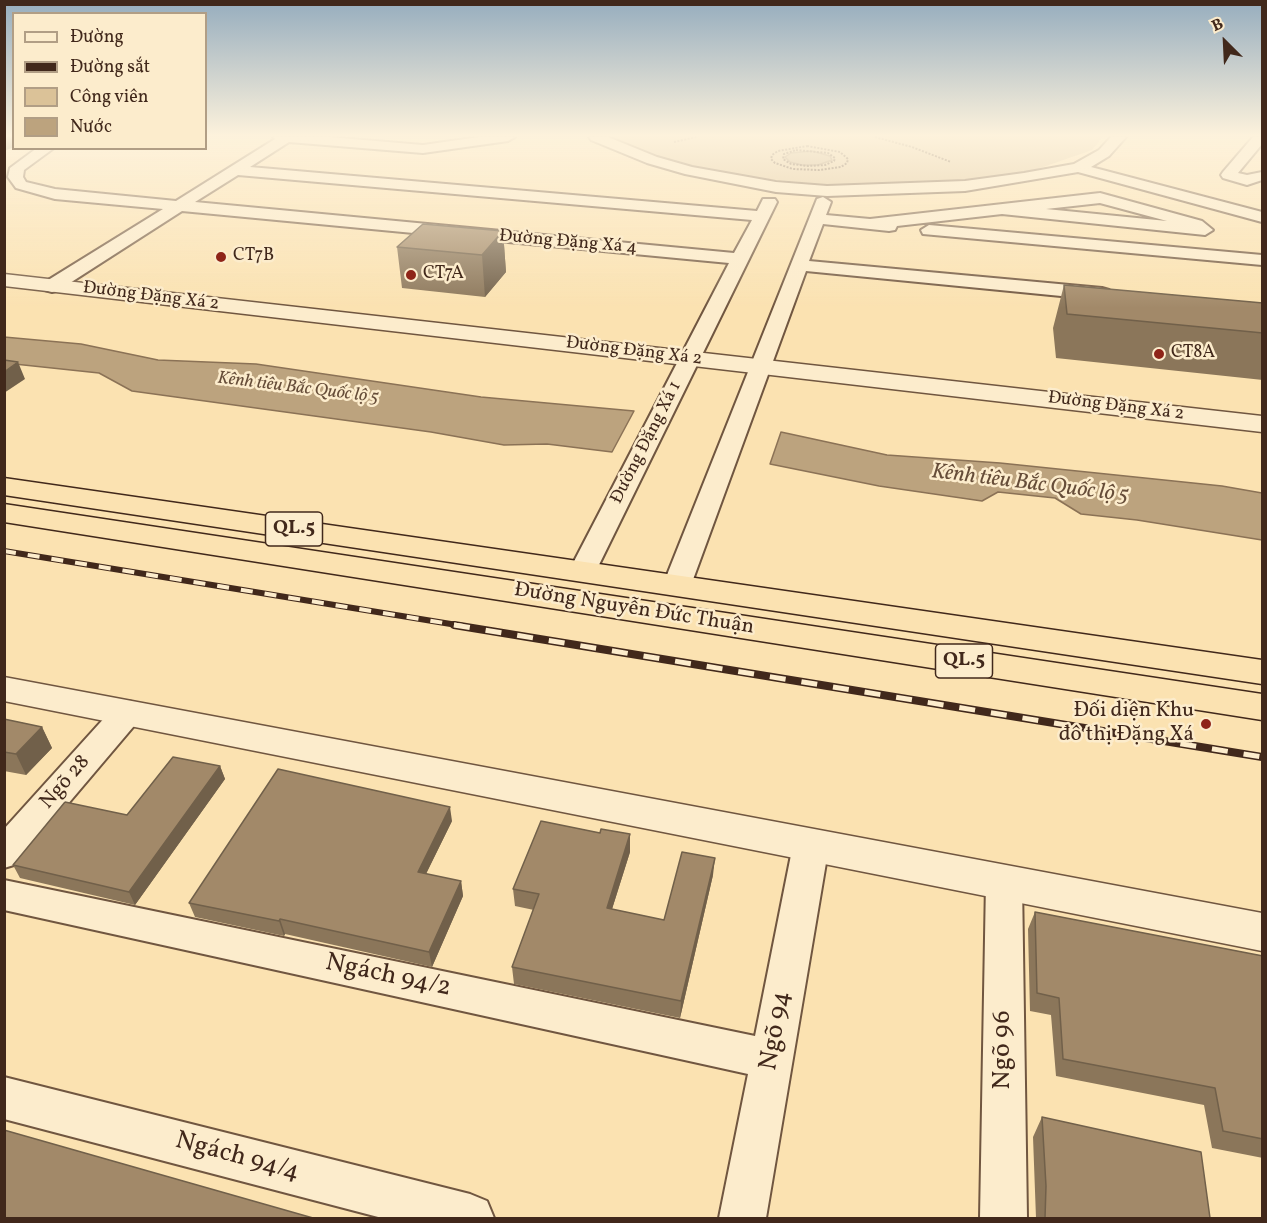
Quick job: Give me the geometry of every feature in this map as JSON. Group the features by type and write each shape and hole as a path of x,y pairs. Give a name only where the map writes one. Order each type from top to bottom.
{"highway":[{"name":"Đường Nguyễn Đức Thuận","path":"4,486 583,571 671,600 1263,707"},
{"name":"Đường Nguyễn Đức Thuận","path":"4,513 568,600 671,600 1263,672"},
{"path":"568,600 583,571"}],"street":[{"name":"Đường Đặng Xá 4","path":"56,194 740,260"},
{"path":"52,286 196,194"},
{"path":"510,194 762,216"},
{"name":"Đường Đặng Xá 1","path":"583,571 773,194"},
{"path":"671,600 827,194"},
{"path":"1176,194 1263,217"},
{"path":"870,224 1100,198 1196,224 1205,230 1214,256"},
{"path":"817,219 1263,260"},
{"path":"799,265 1120,296"},
{"name":"Đường Đặng Xá 2","path":"4,280 1263,424"},
{"path":"4,689 1263,932"},
{"name":"Ngõ 28","path":"4,854 128,712"},
{"name":"Ngõ 94","path":"743,1218 812,844"},
{"name":"Ngõ 96","path":"1004,882 1005,1218"},
{"name":"Ngách 94/2","path":"4,895 772,1059"},
{"name":"Ngách 94/4","path":"4,1098 470,1218"}],"water":[{"name":"Kênh tiêu Bắc Quốc lộ 5","path":"4,337 81,344 158,360 256,364 481,397 634,411 612,452 547,444 504,445 431,432 132,391 99,373 5,363"},
{"name":"Kênh tiêu Bắc Quốc lộ 5","path":"781,432 887,455 1000,463 1222,486 1262,493 1262,540 1137,520 1081,514 1055,498 998,492 982,501 879,486 770,464"}],"building":[{"path":"423,224 503,231 482,255 397,247"},
{"path":"1064,285 1263,303 1263,333 1067,314"},
{"path":"4,360 18,362 4,372"},
{"path":"4,719 42,727 16,754 4,752"},
{"path":"173,757 220,766 129,892 13,865 65,802 127,815"},
{"path":"278,769 450,807 418,872 461,881 429,952 280,919 279,921 189,903"},
{"path":"541,821 600,833 601,829 630,834 607,908 664,920 682,852 715,858 681,1001 512,967 539,894 513,889"},
{"path":"1035,912 1263,956 1263,1139 1223,1131 1215,1088 1063,1059 1059,998 1037,993"},
{"path":"1042,1117 1201,1152 1210,1218 1045,1218 1046,1186"},
{"path":"4,1130 313,1218 4,1218"}],"railway":[{"path":"4,551 463,626"},
{"path":"454,625 1262,757"}],"place":[{"name":"CT7B","path":"221,257"},
{"name":"CT7A","path":"411,275"},
{"name":"CT8A","path":"1159,354"},
{"name":"Đối diện Khu đô thị Đặng Xá","path":"1206,724"}]}
